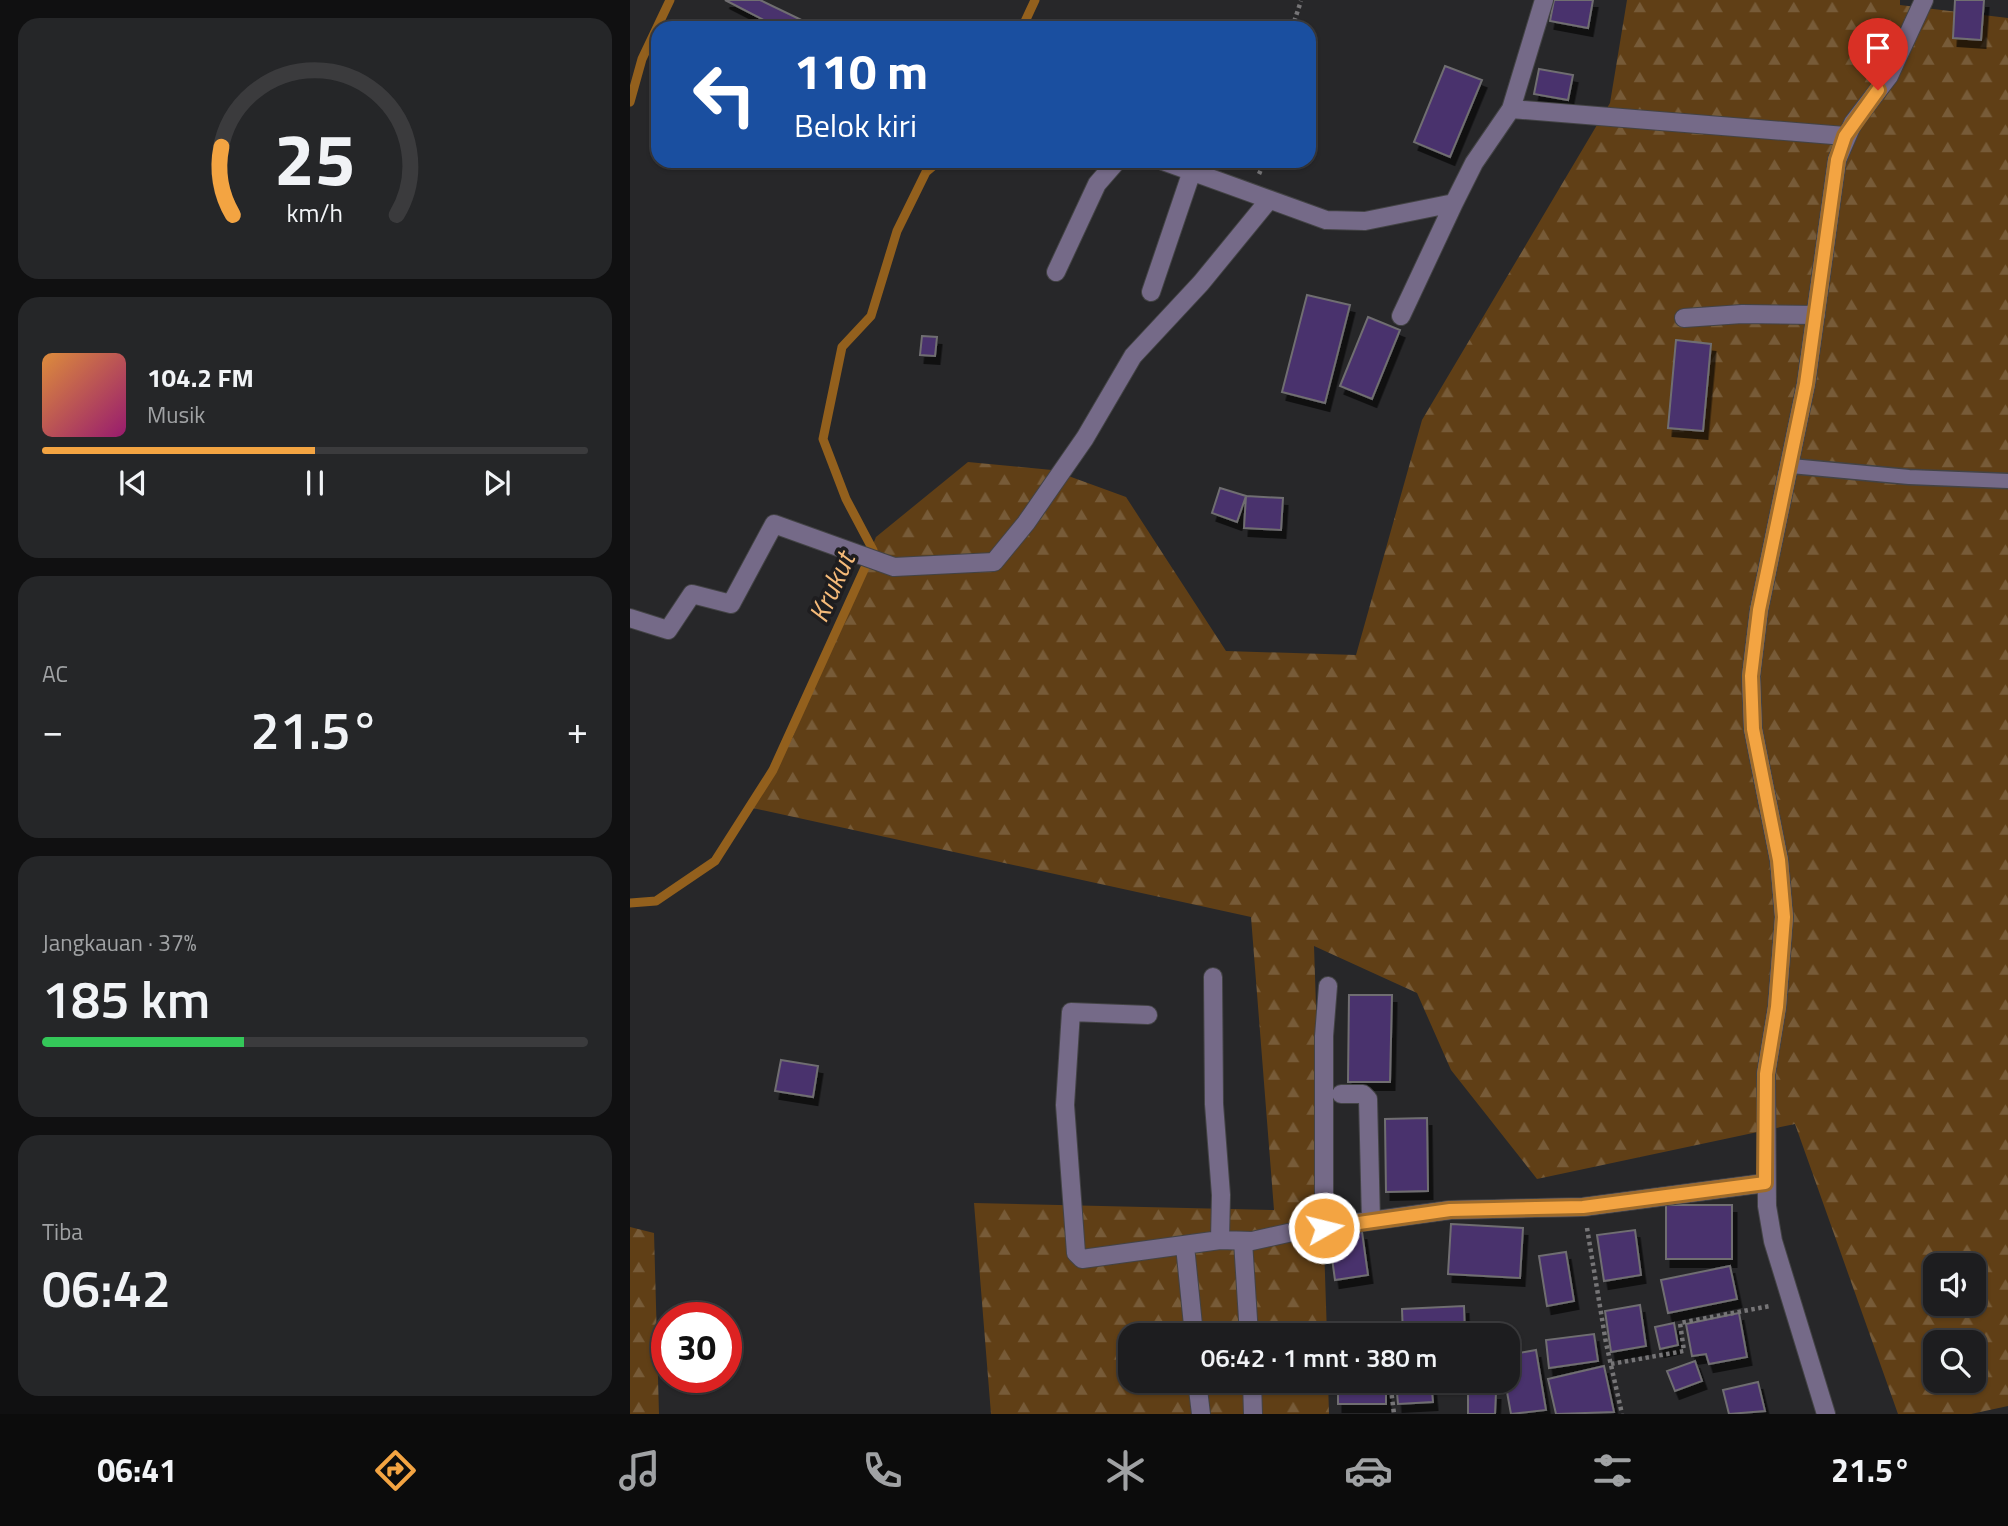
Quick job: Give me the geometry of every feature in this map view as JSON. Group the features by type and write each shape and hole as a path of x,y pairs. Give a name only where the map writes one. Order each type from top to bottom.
{"street":[{"path":"1401,316 1474,163 1511,109 1544,0"},
{"path":"1826,1414 1773,1241 1765,1183 1766,1074 1777,1007 1784,917 1779,860 1753,729 1751,676 1759,610 1791,466 1816,315 1837,160 1845,136 1889,76 1924,0"},
{"path":"1511,109 1845,136"},
{"path":"1056,272 1097,184 1111,168"},
{"path":"1183,168 1326,220 1365,221 1454,203"},
{"path":"1151,292 1192,171"},
{"path":"630,618 668,630 692,594 731,604 774,524 894,568 994,562 1026,523 1085,438 1133,356 1201,282 1269,200"},
{"path":"1684,318 1742,314 1816,315"},
{"path":"1213,977 1214,1104 1221,1195 1220,1240"},
{"path":"1324,1228 1324,1036 1328,986"},
{"path":"1147,1015 1071,1012 1065,1105 1076,1253 1082,1259 1091,1260 1220,1240 1243,1241 1450,1210 1583,1207 1765,1183"},
{"path":"1341,1094 1363,1094 1368,1099 1371,1221"},
{"path":"1243,1241 1248,1323"},
{"path":"1185,1246 1193,1323"},
{"path":"1198,1393 1201,1414"},
{"path":"1253,1393 1254,1414"}],"lane":[{"path":"1791,466 1909,477 2008,481"}],"path":[{"path":"1294,21 1301,1"},
{"path":"1583,1207 1622,1414"},
{"path":"1611,1364 1684,1351 1680,1323 1793,1302"},
{"path":"1391,1393 1394,1414"}],"green space":[{"path":"1627,0 1900,0 1900,5 2008,18 2008,1406 1971,1414 1898,1414 1795,1124 1537,1179 1451,1070 1417,993 1314,946 1327,1323 1118,1323 1118,1393 1328,1393 1329,1414 991,1414 974,1203 1274,1210 1251,917 748,807 793,737 876,537 968,462 1052,470 1126,497 1226,651 1356,655 1422,420 1610,103"},
{"path":"630,1227 654,1233 656,1302 651,1302 651,1393 658,1393 659,1414 630,1414"}],"building":[{"path":"725,0 760,0 804,21 766,21"},
{"path":"1554,0 1593,0 1588,28 1550,21"},
{"path":"1955,0 1984,0 1981,40 1953,38"},
{"path":"1445,66 1482,80 1450,157 1414,142"},
{"path":"1539,69 1573,75 1568,100 1534,94"},
{"path":"1307,295 1350,305 1325,403 1282,392"},
{"path":"1368,317 1400,330 1372,399 1340,386"},
{"path":"922,336 937,337 935,356 920,355"},
{"path":"1676,340 1711,344 1703,431 1668,428"},
{"path":"1220,488 1246,496 1237,522 1212,513"},
{"path":"1246,496 1283,498 1281,530 1244,528"},
{"path":"1349,995 1392,995 1390,1082 1348,1082"},
{"path":"781,1060 818,1066 813,1097 775,1091"},
{"path":"1427,1118 1428,1191 1386,1192 1385,1119"},
{"path":"1666,1205 1732,1205 1732,1259 1666,1259"},
{"path":"1451,1224 1523,1228 1520,1278 1448,1274"},
{"path":"1635,1230 1641,1275 1604,1281 1597,1235"},
{"path":"1362,1232 1368,1275 1335,1280 1329,1236"},
{"path":"1566,1252 1574,1301 1547,1306 1539,1256"},
{"path":"1730,1266 1737,1299 1668,1313 1661,1280"},
{"path":"1640,1305 1646,1346 1611,1352 1605,1311"},
{"path":"1464,1306 1465,1323 1403,1323 1402,1309"},
{"path":"1739,1313 1747,1357 1709,1364 1706,1354 1692,1356 1686,1324"},
{"path":"1674,1323 1678,1345 1660,1349 1655,1327"},
{"path":"1594,1334 1598,1361 1549,1368 1546,1340"},
{"path":"1536,1350 1546,1410 1511,1414 1507,1393 1520,1393 1520,1353"},
{"path":"1695,1361 1702,1381 1675,1391 1667,1371"},
{"path":"1604,1366 1614,1412 1556,1414 1548,1379"},
{"path":"1758,1382 1765,1411 1729,1414 1723,1390"},
{"path":"1338,1393 1386,1393 1386,1404 1338,1404"},
{"path":"1397,1393 1432,1393 1433,1402 1398,1404"},
{"path":"1468,1393 1496,1393 1495,1414 1468,1414"}],"waterway":[{"path":"660,21 670,0"},
{"name":"Krukut","path":"1025,21 1035,0"},
{"path":"630,102 642,59 651,40"},
{"name":"Krukut","path":"630,903 656,901 715,861 773,770 873,550 846,499 823,439 842,347 871,316 897,231 926,172 931,168"}],"route":[{"path":"1324,1228 1450,1210 1583,1207 1765,1183 1766,1074 1777,1007 1784,917 1779,860 1753,729 1751,676 1754,644 1759,610 1788,485 1806,384 1840,146 1878,90"}]}
